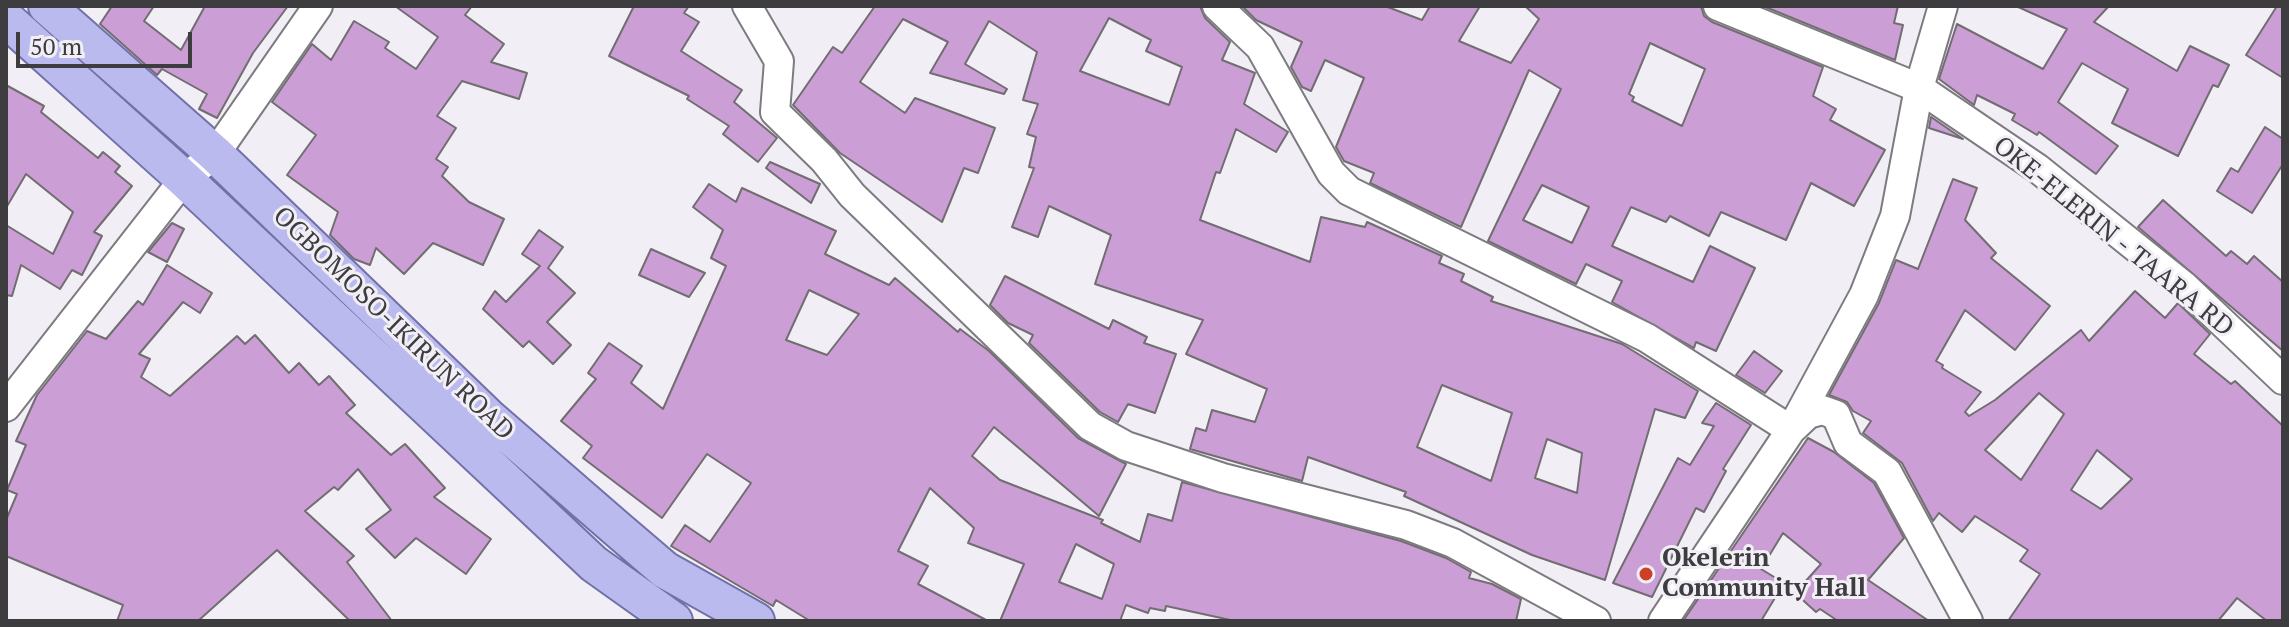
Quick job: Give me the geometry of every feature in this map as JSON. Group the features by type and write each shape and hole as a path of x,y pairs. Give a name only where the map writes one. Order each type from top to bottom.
{"main road":[{"name":"OGBOMOSO-IKIRUN ROAD","path":"47,6 215,154 487,416 616,528 665,570 756,621"},
{"name":"OGBOMOSO-IKIRUN ROAD","path":"6,19 184,179 594,564 674,621"}],"street":[{"path":"6,407 184,179 215,154 318,6"},
{"path":"747,6 779,61 775,112 824,160 852,195 1090,426 1126,446 1223,478 1406,525 1453,543 1596,621"},
{"path":"1217,6 1260,47 1331,173 1349,191 1647,338 1791,430"},
{"name":"OKE-ELERIN - TAARA RD","path":"1718,6 1919,88 2037,168 2184,286 2283,380"},
{"path":"1663,621 1791,430 1880,258 1895,216 1919,88 1943,6"},
{"path":"1791,430 1808,414 1822,410 1836,415 1848,443 1887,472 1968,621"}],"building":[{"path":"112,6 154,6 144,21 181,50 205,6 288,6 253,53 217,118 199,109 207,94 162,69 157,75 100,24"},
{"path":"395,6 472,6 465,15 504,44 491,62 527,73 519,99 462,81 437,116 456,128 436,159 448,167 442,176 469,202 504,219 483,265 433,243 404,274 376,248 370,265 354,259 330,235 338,212 287,175 316,135 272,102 312,44 331,60 354,21 389,42 385,48 416,69 438,37"},
{"path":"634,6 689,6 684,13 699,22 681,51 742,90 734,102 777,138 758,162 723,134 729,126 687,99 689,96 609,56"},
{"path":"875,6 1200,6 1205,18 1230,42 1222,60 1255,73 1244,104 1288,132 1276,152 1236,129 1220,173 1216,172 1200,220 1310,262 1321,217 1365,227 1367,222 1442,256 1439,263 1464,274 1461,281 1493,297 1491,301 1622,344 1698,391 1685,418 1655,409 1605,580 1532,555 1404,496 1406,492 1308,457 1302,481 1190,449 1196,428 1206,431 1212,410 1255,422 1267,389 1186,354 1203,320 1095,284 1111,235 1049,206 1038,237 1012,227 1034,168 1029,167 1036,137 1027,134 1038,104 1023,100 1037,52 989,21 965,64 1007,89 1004,94 930,73 948,42 903,19 860,82 905,113 915,98 995,128 978,173 964,168 942,222 840,153 793,105 833,47 842,53","holes":["1109,18 1151,40 1146,51 1182,67 1169,105 1080,71","1442,385 1512,413 1491,481 1417,447","1547,439 1582,453 1577,493 1535,478"]},
{"path":"1242,6 1385,6 1422,20 1430,6 1480,6 1459,41 1511,63 1539,19 1525,6 1701,6 1704,16 1712,22 1823,67 1813,96 1836,109 1830,120 1885,150 1854,206 1811,183 1786,240 1721,212 1709,236 1670,216 1666,222 1631,207 1612,246 1693,282 1710,246 1755,268 1716,351 1696,342 1694,348 1612,302 1622,281 1586,264 1576,284 1488,241 1561,89 1529,70 1461,227 1370,183 1374,173 1344,161 1336,147 1364,78 1325,60 1311,91 1302,87 1291,67 1302,42 1256,20","holes":["1650,43 1705,69 1682,126 1632,101 1634,97 1629,94","1542,185 1589,207 1572,243 1523,220"]},
{"path":"1763,6 1898,6 1894,23 1903,25 1895,60"},
{"path":"2016,6 2109,6 2094,22 2177,71 2190,46 2229,65 2218,87 2213,85 2178,156 2112,123 2128,89 2082,63 2058,102 2118,146 2096,174 2039,132 2037,135 2012,120 2015,114 1977,95 1974,105 1939,79 1957,24 2043,69 2067,29"},
{"path":"2277,6 2283,6 2283,78 2246,55"},
{"path":"6,85 44,106 41,112 98,158 103,152 120,166 115,172 132,186 94,232 102,236 82,275 72,270 60,289 21,265 12,296 6,295 6,225 53,254 73,212 26,174 6,208"},
{"path":"1931,117 1963,139 1929,128"},
{"path":"2265,127 2283,139 2283,164 2252,213 2217,191 2231,168 2238,172"},
{"path":"770,162 820,184 811,203 766,168"},
{"path":"1953,179 1977,188 1965,220 1996,253 1991,258 2050,306 2015,350 1965,310 1936,361 1981,392 1965,412 1969,416 1995,400 2081,330 2089,341 2135,291 2165,318 2178,303 2210,334 2194,354 2231,384 2235,381 2283,426 2283,621 2267,621 2237,598 2218,621 2008,621 2040,574 2020,561 2028,550 1975,516 1962,532 1939,513 1933,521 1902,463 1863,433 1871,421 1853,411 1847,402 1829,395 1879,303 1896,260 1918,269","holes":["2039,393 2064,414 2021,480 1985,450","2097,450 2132,479 2101,509 2071,490"]},
{"path":"709,184 736,202 742,188 836,231 825,254 889,285 895,278 958,332 960,329 989,351 1078,438 1126,464 1099,516 994,427 972,456 1000,480 1103,520 1101,523 1140,542 1148,514 1172,521 1182,482 1401,541 1446,558 1471,572 1469,578 1492,584 1521,599 1516,621 1235,621 1166,606 1165,611 1150,608 1148,613 1126,605 1120,621 1000,621 1024,564 968,543 974,528 930,488 898,551 928,566 918,584 988,621 810,621 776,600 773,606 671,546 685,525 710,542 751,483 707,454 662,518 583,458 592,446 561,421 596,379 588,373 609,343 642,366 631,383 663,409 726,266 711,258 723,230 693,207","holes":["809,290 859,314 827,355 786,340","1076,544 1114,564 1102,599 1059,582"]},
{"path":"2163,200 2226,256 2231,251 2247,264 2254,256 2283,282 2283,351 2138,227"},
{"path":"172,223 184,229 167,262 148,252"},
{"path":"539,230 563,247 548,268 575,293 547,322 571,345 553,364 529,341 523,347 483,309 495,291 506,302 540,266 522,254"},
{"path":"651,249 705,273 689,297 639,275"},
{"path":"167,265 212,293 200,313 183,302 139,354 150,359 141,377 170,396 237,336 245,344 255,335 289,373 299,363 319,385 329,376 355,405 346,413 391,455 405,444 445,488 434,497 491,539 466,574 416,538 395,558 366,529 391,510 358,469 338,490 334,487 305,511 354,556 347,562 392,621 350,621 277,550 198,621 117,621 123,605 6,556 6,520 17,494 7,490 26,445 16,441 37,395 87,331 106,339 138,301 143,305"},
{"path":"1005,276 1109,329 1113,320 1147,337 1144,343 1176,354 1155,413 1128,404 1118,422 1100,412 1029,343 1033,335 1008,323 990,305"},
{"path":"1754,351 1782,371 1765,393 1736,375"},
{"path":"1716,403 1751,425 1723,469 1726,471 1704,512 1696,508 1652,597 1613,583 1678,458 1690,465 1714,426 1702,423"},
{"path":"1808,438 1834,452 1874,483 1904,538 1868,580 1929,621 1838,621 1820,609 1816,612 1795,593 1821,564 1783,533 1761,569 1784,583 1761,621 1683,621"}],"place":[{"name":"Okelerin Community Hall","path":"1646,574"}]}
